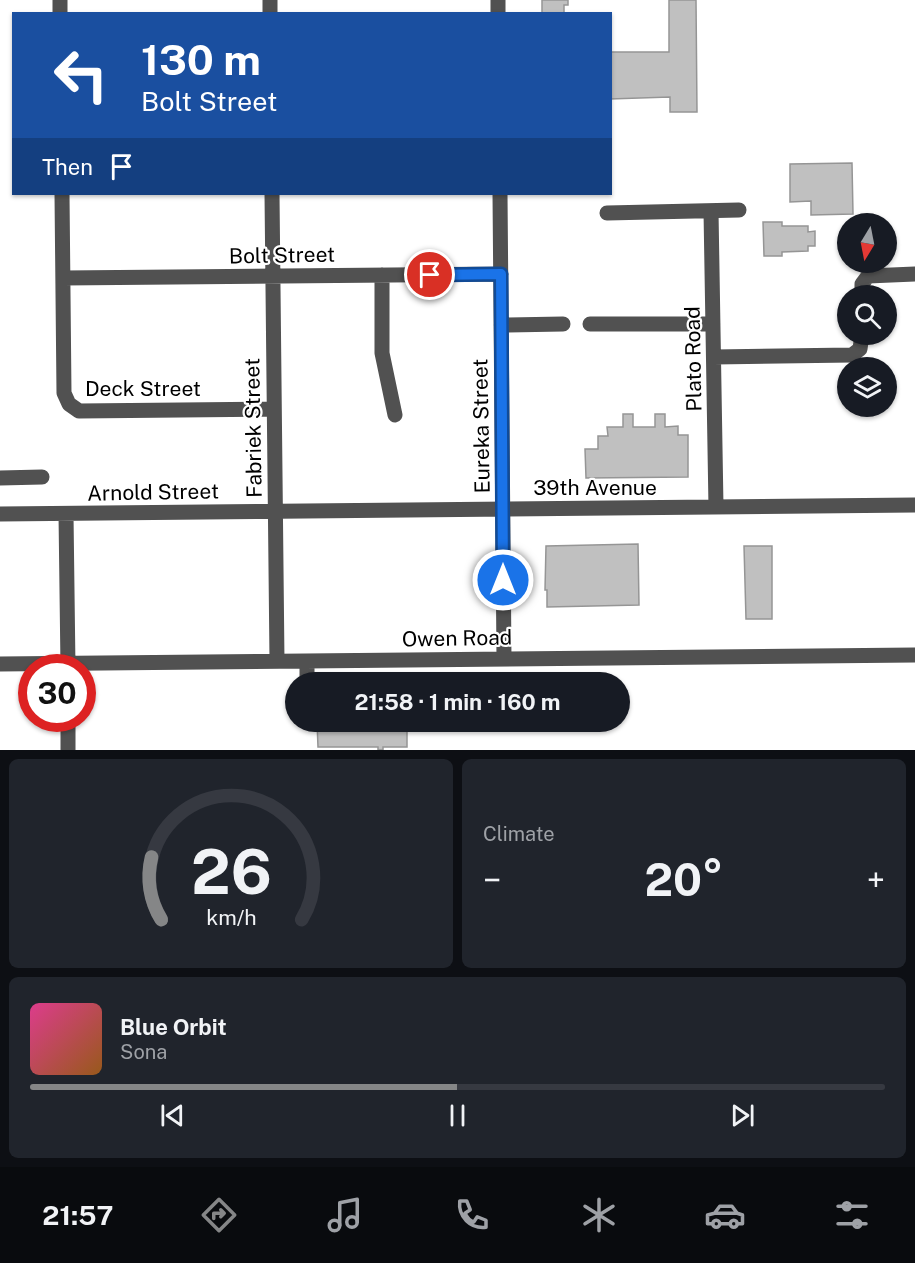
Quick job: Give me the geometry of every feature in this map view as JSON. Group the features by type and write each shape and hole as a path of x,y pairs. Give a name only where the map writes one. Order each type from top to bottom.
{"street":[{"path":"62,195 63,278"},
{"name":"Fabriek Street","path":"272,195 277,662"},
{"name":"Eureka Street","path":"500,195 504,658"},
{"path":"607,213 739,210"},
{"name":"Plato Road","path":"711,211 716,507"},
{"name":"Bolt Street","path":"63,278 501,274"},
{"path":"862,285 868,276 915,274"},
{"path":"382,275 382,353 394,415"},
{"name":"Deck Street","path":"63,278 64,393 72,408 80,411 274,409"},
{"path":"501,325 563,324"},
{"path":"590,324 713,324"},
{"path":"714,357 852,355 860,349 861,345"},
{"path":"0,478 42,477"},
{"name":"39th Avenue","path":"275,513 494,511 503,508 915,505"},
{"name":"Arnold Street","path":"0,514 275,513"},
{"name":"Arnold Street","path":"66,514 68,654"},
{"name":"Owen Road","path":"96,665 504,658 915,655"},
{"path":"307,661 307,672"},
{"name":"Owen Road","path":"0,664 18,664"},
{"path":"68,732 69,750"}],"building":[{"path":"542,0 568,0 568,5 564,5 564,12 542,12"},
{"path":"669,0 696,0 697,112 670,112 670,97 612,99 612,52 669,52"},
{"path":"852,163 853,213 811,215 811,201 790,202 790,164"},
{"path":"763,222 782,222 782,226 808,226 808,232 815,231 815,246 808,246 808,251 782,252 782,256 764,256"},
{"path":"623,414 633,414 633,427 655,427 655,414 665,414 665,427 678,426 678,435 688,435 688,477 586,478 585,449 598,449 598,436 608,436 607,427 623,427"},
{"path":"638,544 639,605 547,607 546,546"},
{"path":"744,546 772,546 772,619 746,619"},
{"path":"317,732 407,732 407,747 383,747 383,750 378,750 378,747 318,747"}],"route":[{"path":"430,275 501,274 503,580"}]}
